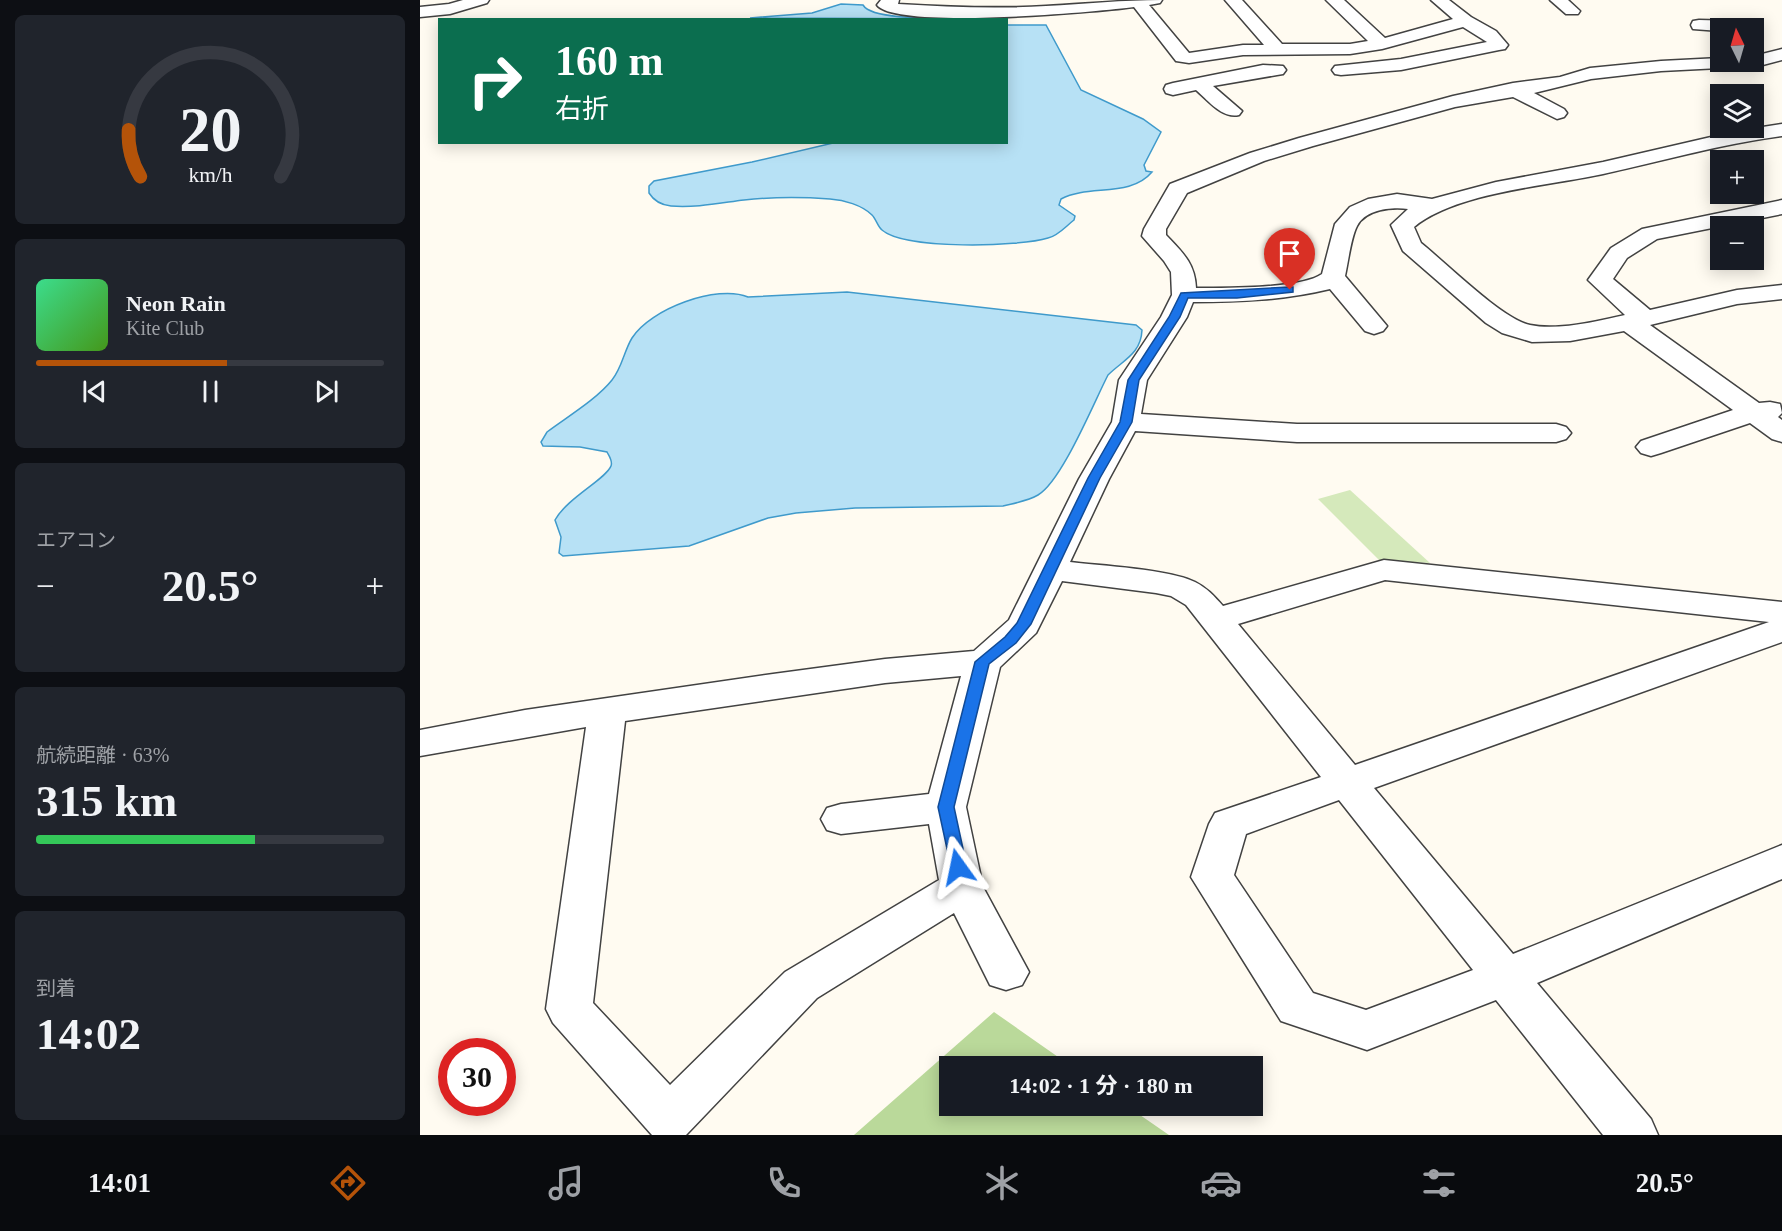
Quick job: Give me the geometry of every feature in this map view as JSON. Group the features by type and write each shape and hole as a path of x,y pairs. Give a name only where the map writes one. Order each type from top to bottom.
{"street":[{"path":"420,12 450,9 481,0"},
{"path":"891,0 885,5 896,9 962,13 1084,10 1146,1 1182,57 1189,58 1243,50 1350,49 1382,44 1465,21"},
{"path":"1233,0 1277,49"},
{"path":"1334,0 1382,44"},
{"path":"1318,70 1362,70 1499,45 1490,35 1465,21 1438,0"},
{"path":"1558,0 1572,11"},
{"path":"1699,25 1710,25"},
{"path":"420,743 525,723 874,672 982,662 1010,640 1024,624 1094,478 1126,422 1133,380 1174,317 1184,295 1183,272 1174,257 1155,236 1155,229 1178,189 1219,171 1306,142 1453,102 1562,82 1590,74 1661,66 1759,61 1782,54"},
{"path":"1173,89 1201,85 1244,72 1296,70"},
{"path":"1201,85 1232,111"},
{"path":"1514,89 1557,113"},
{"path":"1782,130 1716,141 1600,169 1515,183 1434,206 1408,217 1402,225 1411,246 1495,318 1511,328 1532,334 1570,333 1638,321 1677,309 1737,297 1782,292"},
{"path":"1219,171 1250,179"},
{"path":"1184,295 1290,290 1325,283 1333,277 1346,224 1358,212 1376,204 1397,201 1434,206"},
{"path":"1782,207 1650,234 1619,253 1600,280 1638,321 1782,433"},
{"path":"1333,277 1374,326"},
{"path":"1651,447 1754,413 1782,408"},
{"path":"1126,422 1297,434 1556,433"},
{"path":"1050,570 1181,588 1198,598 1633,1135"},
{"path":"1216,619 1384,570 1782,613"},
{"path":"1782,630 1229,824 1212,878 1297,1007 1367,1030 1505,977 1782,861"},
{"path":"982,662 946,807 962,887 1006,972"},
{"path":"607,712 569,1009 669,1119 801,985 962,887"},
{"path":"841,819 946,807"}],"green space":[{"path":"1350,490 1430,563 1379,560 1318,499"},
{"path":"994,1012 1057,1056 944,1056"},
{"path":"939,1060 939,1116 1141,1116 1169,1135 854,1135"}],"water":[{"path":"841,4 863,5 871,11 885,15 923,18 750,18 812,13"},
{"path":"1008,25 1046,25 1081,90 1143,119 1161,132 1144,165 1146,171 1152,172 1143,180 1121,188 1084,192 1061,199 1059,205 1075,216 1074,220 1052,237 1033,241 963,245 914,241 882,230 868,211 858,206 830,199 776,198 680,206 661,204 649,193 649,186 654,181 829,144 1008,144"},
{"path":"847,292 1136,325 1142,330 1141,338 1135,351 1108,375 1077,440 1057,474 1047,487 1030,499 1003,506 855,508 796,513 768,518 689,546 563,556 559,553 561,537 555,520 568,504 608,471 612,462 607,452 580,447 543,446 541,442 547,432 606,387 618,370 632,338 641,327 668,309 702,297 719,294 748,297"}],"route":[{"path":"958,867 946,807 982,662 1010,640 1024,624 1094,478 1126,422 1133,380 1174,317 1184,295 1290,290"}]}
